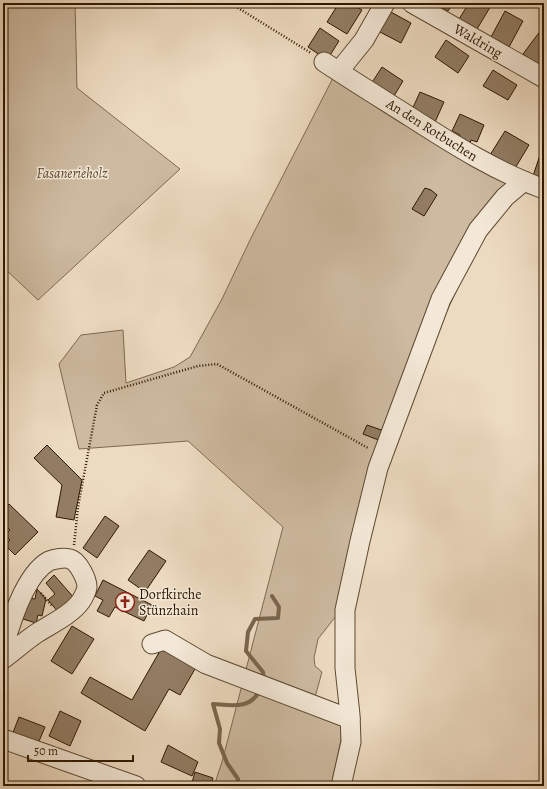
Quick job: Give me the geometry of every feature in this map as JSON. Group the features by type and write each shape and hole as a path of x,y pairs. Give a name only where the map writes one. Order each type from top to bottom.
{"street":[{"path":"331,67 364,40 385,3"},
{"name":"Waldring","path":"412,3 544,78"},
{"name":"An den Rotbuchen","path":"331,67 476,158 544,189"},
{"path":"341,786 351,742 345,668 345,610 378,468 441,299 478,230 505,197 524,181"},
{"path":"3,649 24,590 37,572 50,561 63,558 71,559 84,573 87,587 82,600 70,612 36,634 3,659"},
{"path":"152,644 165,640 206,664 350,719"},
{"path":"3,739 136,786"}],"path":[{"path":"230,3 331,67"},
{"path":"71,559 76,534 78,507 97,405 104,394 198,366 217,364 382,456"},
{"path":"31,581 62,617"}],"green space":[{"name":"Fasanerieholz","path":"3,3 75,3 77,88 180,169 38,300 3,267"},
{"path":"334,76 508,181 468,229 480,240 433,341 415,344 339,612 318,639 314,658 315,666 322,672 314,701 342,722 341,740 331,786 214,786 222,762 283,527 188,441 79,449 59,364 81,335 123,330 126,383 174,367 190,357 222,299 251,238"}],"building":[{"path":"339,3 350,3 362,10 347,34 327,22"},
{"path":"434,3 453,3 448,11"},
{"path":"469,3 492,4 477,29 459,19"},
{"path":"389,11 411,23 401,43 378,31"},
{"path":"505,11 523,21 509,47 491,37"},
{"path":"320,28 339,41 327,60 308,47"},
{"path":"541,30 544,32 544,63 541,67 523,54"},
{"path":"446,40 469,56 458,73 435,57"},
{"path":"382,67 403,81 391,101 369,87"},
{"path":"493,70 517,85 508,100 483,86"},
{"path":"420,92 444,102 435,122 411,112"},
{"path":"460,114 484,125 477,142 471,140 469,146 457,141 460,135 452,131"},
{"path":"505,131 529,145 514,170 490,155"},
{"path":"541,152 544,153 544,183 532,179"},
{"path":"425,188 431,190 437,195 424,216 412,209"},
{"path":"367,425 384,431 381,441 363,434"},
{"path":"47,445 82,480 74,520 56,517 62,485 34,458"},
{"path":"9,504 38,532 15,555 5,545 10,540 4,535 10,530 3,523 3,509"},
{"path":"105,516 119,526 97,558 83,548"},
{"path":"149,550 166,561 145,592 128,580"},
{"path":"54,575 75,599 59,613 48,600 55,594 46,583"},
{"name":"Dorfkirche Stünzhain","path":"103,580 152,605 144,621 115,607 109,617 97,611 103,600 95,596"},
{"path":"37,589 46,599 42,616 38,615 36,623 23,619 29,598 35,599"},
{"path":"72,626 94,639 72,674 51,661"},
{"path":"165,642 199,662 180,695 169,689 145,731 81,693 90,677 132,700"},
{"path":"60,711 81,721 70,746 49,736"},
{"path":"19,717 45,727 37,746 12,735"},
{"path":"168,745 198,762 192,776 161,762"},
{"path":"195,772 213,778 211,786 191,786"}],"waterway":[{"path":"264,680 263,672 246,651 248,632 255,619 278,618 279,607 272,596"},
{"path":"237,786 238,779 227,763 219,743 220,729 213,704 240,705 251,701 260,690"}],"place":[{"name":"Dorfkirche Stünzhain","path":"125,602"}]}
